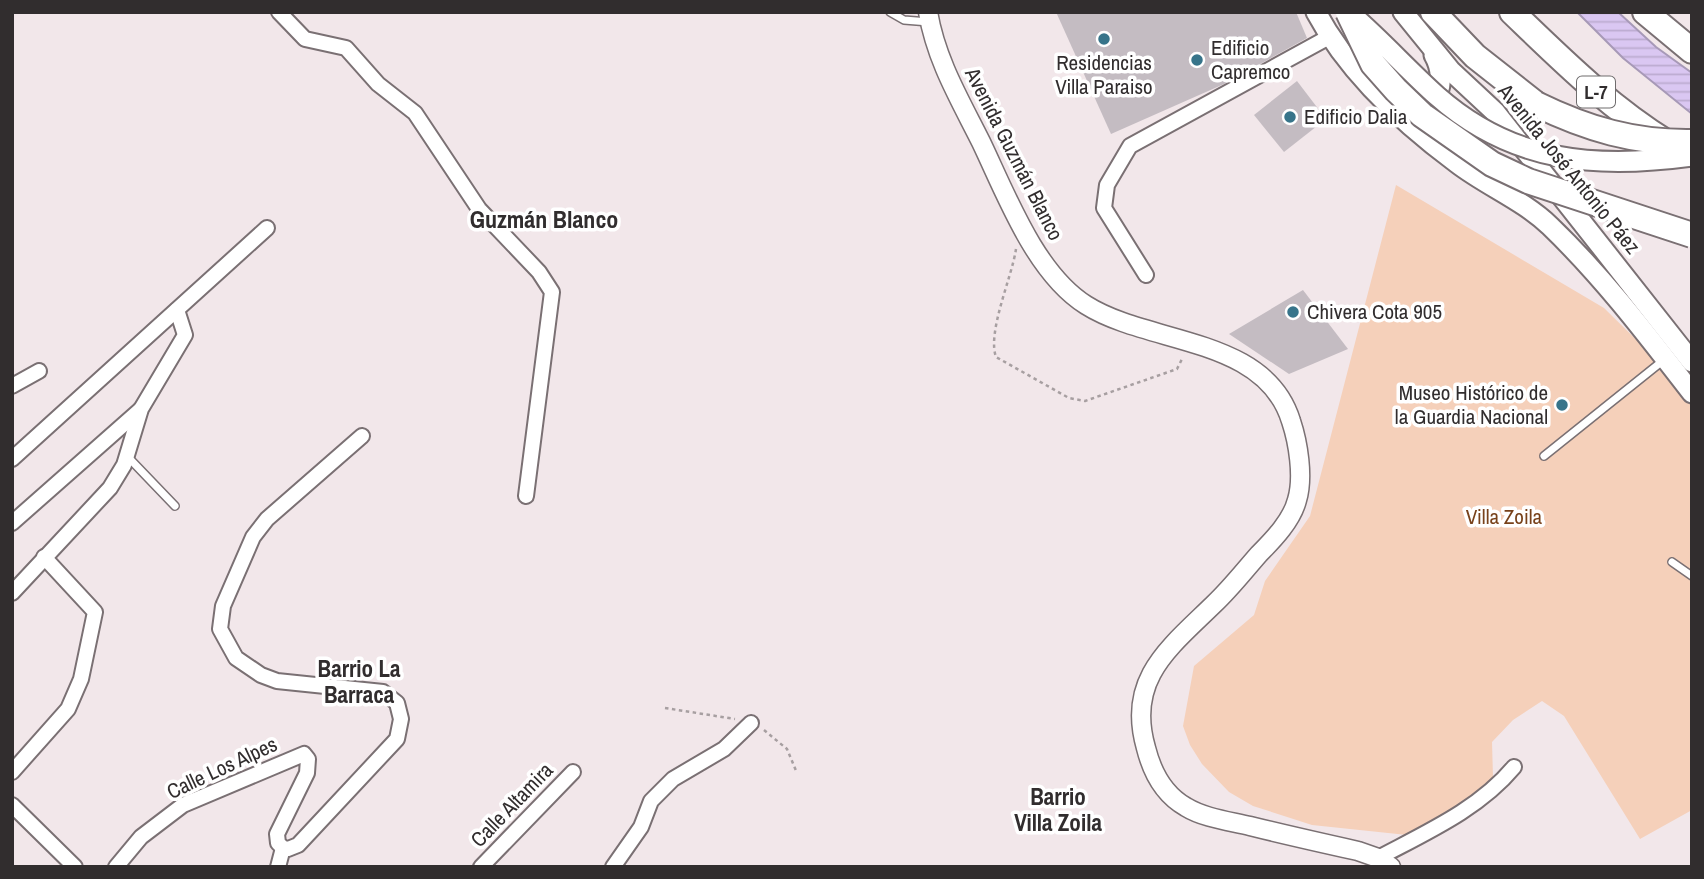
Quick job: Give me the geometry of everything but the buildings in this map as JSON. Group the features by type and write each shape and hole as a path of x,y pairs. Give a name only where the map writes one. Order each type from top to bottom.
{"highway":[{"path":"1348,12 1373,64 1396,90 1422,115 1492,164 1528,181 1692,235"},
{"path":"1433,12 1475,56 1536,104 1589,128 1623,137 1692,142"},
{"name":"L-7","path":"1512,12 1557,59 1608,101 1692,157"},
{"path":"1645,12 1692,51"}],"main road":[{"path":"1316,12 1329,37 1401,117 1458,164 1548,225 1611,291 1692,393"},
{"path":"1348,12 1437,96 1487,132 1516,146 1545,155 1612,163 1692,157"},
{"name":"Avenida José Antonio Páez","path":"1403,12 1451,71 1496,112 1692,362"},
{"path":"1378,92 1407,108 1421,107 1433,101 1441,89 1441,76 1438,62 1425,41"}],"street":[{"path":"279,12 295,32 305,39 346,48 378,84 415,113 479,209 539,272 552,292 526,496"},
{"name":"Avenida Guzmán Blanco","path":"929,17 940,61 1020,225 1055,277 1084,304 1132,328 1228,354 1273,388 1291,419 1298,461 1297,499 1279,534 1217,602 1179,636 1152,669 1139,702 1142,734 1151,766 1168,793 1186,808 1385,862"},
{"path":"1146,275 1104,208 1107,185 1130,146 1329,37"},
{"path":"12,459 267,228"},
{"path":"15,585 110,488 127,455 141,409 185,335 177,310"},
{"path":"12,386 40,371"},
{"path":"12,523 141,409"},
{"path":"278,867 283,848 298,845 336,808 360,776 397,739 401,719 397,703 383,692 277,681 244,666 228,648 220,629 223,606 243,556 267,519 362,436"},
{"path":"12,772 68,709 81,679 95,612 44,557"},
{"path":"612,867 641,827 652,801 673,779 724,749 751,723"},
{"name":"Calle Los Alpes","path":"117,867 141,837 183,805 304,754 308,759 307,773 277,834 283,848"},
{"path":"1385,862 1462,813 1498,785 1514,766"},
{"name":"Calle Altamira","path":"481,867 573,772"},
{"path":"12,805 75,867"}],"lane":[{"path":"890,12 904,20 929,17"},
{"path":"1544,456 1665,358"},
{"path":"127,455 174,506"},
{"path":"1672,562 1692,576"}],"path":[{"path":"1020,225 1013,270 999,318 994,350 996,357 1069,398 1086,401 1177,369 1191,342"}],"green space":[{"name":"Villa Zoila","path":"1396,185 1604,308 1663,366 1692,404 1692,810 1640,839 1564,716 1542,701 1513,720 1492,742 1493,777 1443,821 1407,835 1312,825 1253,806 1229,792 1202,764 1190,745 1183,726 1194,666 1254,615 1265,581 1310,516"}],"shaded area":[{"path":"1577,12 1618,12 1656,47 1692,73 1692,114 1623,58"}],"place":[{"name":"Residencias Villa Paraiso","path":"1104,39"},
{"name":"Edificio Capremco","path":"1197,60"},
{"name":"Edificio Dalia","path":"1290,117"},
{"name":"Chivera Cota 905","path":"1293,312"},
{"name":"Museo Histórico de la Guardia Nacional","path":"1562,405"}],"district":[{"name":"Guzmán Blanco","path":"544,220"},
{"name":"Barrio La Barraca","path":"359,682"},
{"name":"Barrio Villa Zoila","path":"1058,810"}]}
